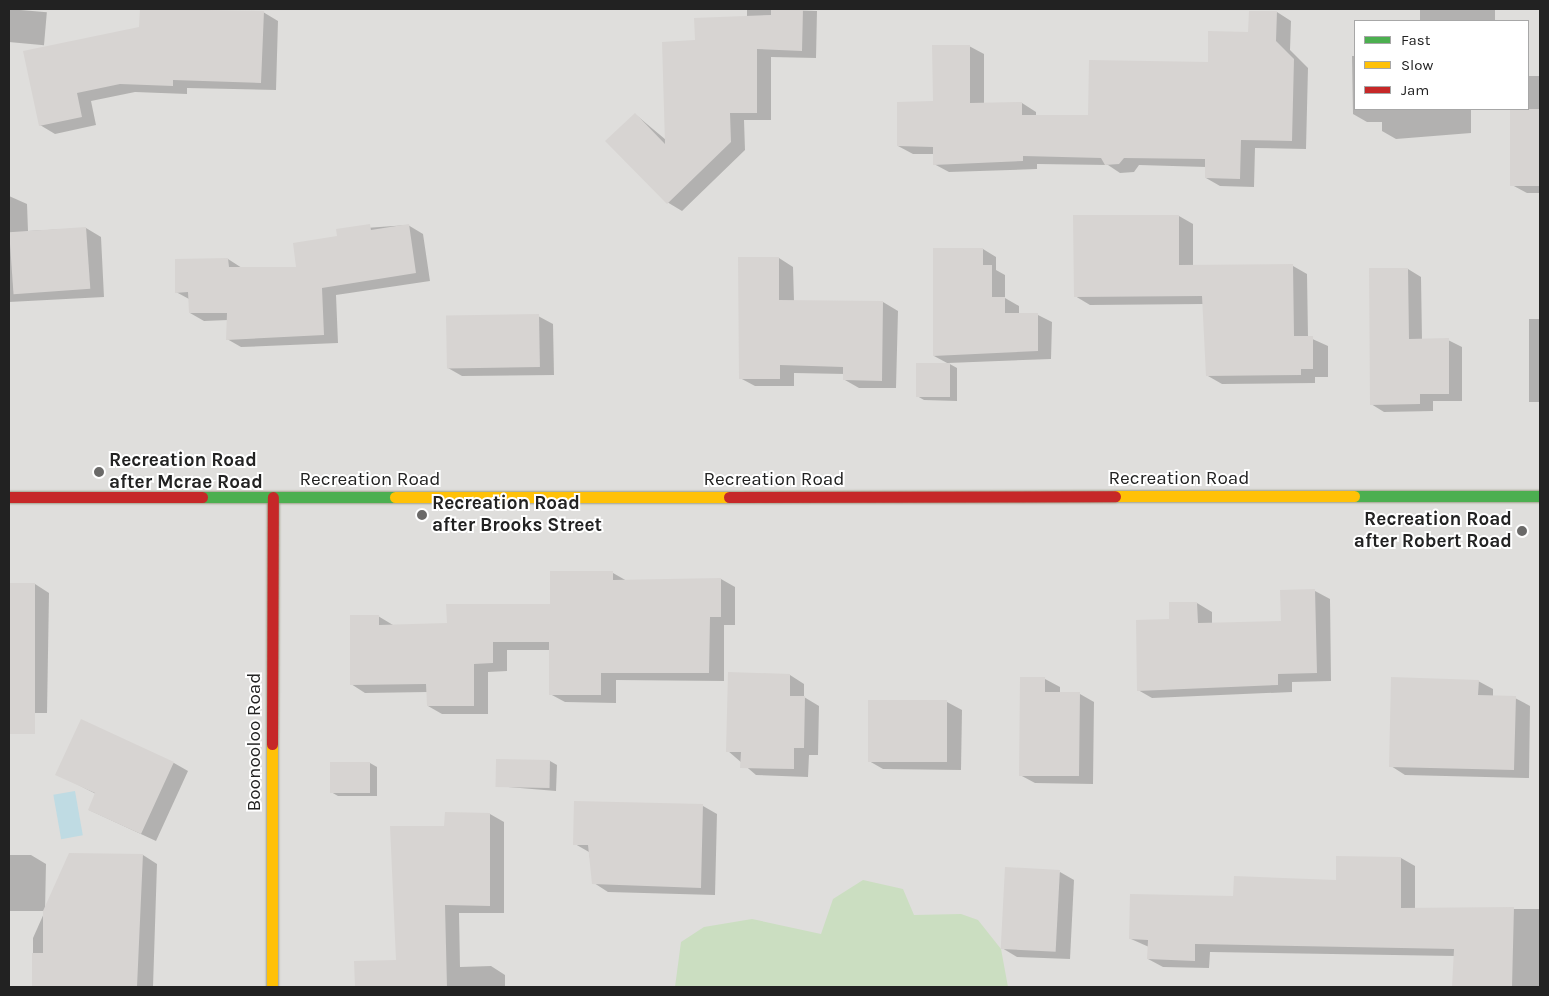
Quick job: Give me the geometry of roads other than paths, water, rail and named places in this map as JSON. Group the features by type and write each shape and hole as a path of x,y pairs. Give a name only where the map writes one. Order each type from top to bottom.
{"street":[{"name":"Recreation Road","path":"9,497 1540,496"},
{"name":"Boonooloo Road","path":"272,987 273,497"}],"water":[{"path":"75,791 83,835 61,839 53,795"}],"place":[{"name":"Recreation Road after Mcrae Road","path":"99,472"},
{"name":"Recreation Road after Brooks Street","path":"422,515"},
{"name":"Recreation Road after Robert Road","path":"1522,531"}]}
